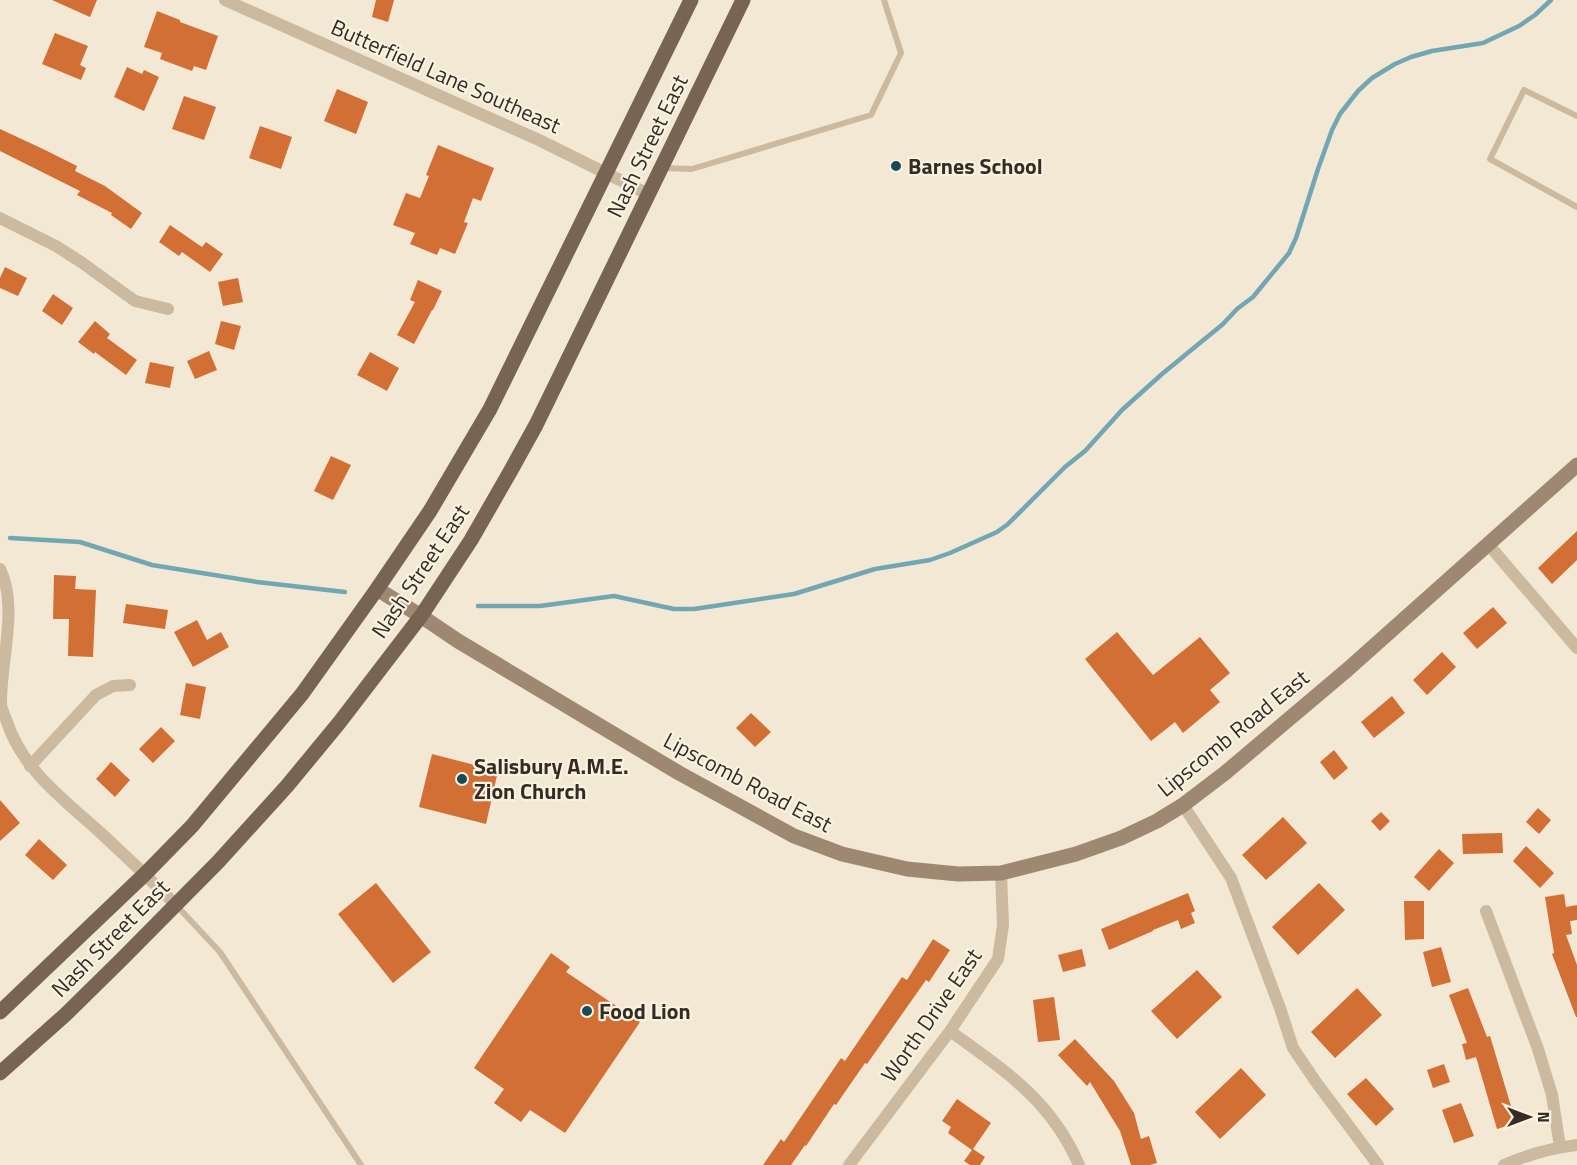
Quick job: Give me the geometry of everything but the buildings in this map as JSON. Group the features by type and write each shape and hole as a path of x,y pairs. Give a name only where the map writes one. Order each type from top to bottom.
{"main road":[{"name":"Nash Street East","path":"0,1012 192,826 295,703 377,589 430,511 490,409 691,0"},
{"name":"Nash Street East","path":"0,1073 65,1015 218,862 287,786 339,723 421,616 471,540 516,463 743,0"}],"street":[{"name":"Butterfield Lane Southeast","path":"225,0 539,140 648,195"},
{"path":"0,218 57,246 135,301 168,309"},
{"name":"Lipscomb Road East","path":"377,589 458,641 679,773 794,836 842,854 908,870 958,874 1001,873 1076,854 1121,838 1183,805 1225,773 1347,670 1577,465"},
{"path":"1488,544 1577,648"},
{"path":"0,569 7,596 1,683 2,706 17,746 39,777 176,904"},
{"path":"30,766 96,695 113,686 130,685"},
{"path":"1183,805 1231,878 1293,1048 1378,1165"},
{"name":"Worth Drive East","path":"849,1165 950,1031 998,959 1003,925 1001,873"},
{"path":"1486,911 1538,1049 1552,1095 1560,1147"},
{"path":"950,1031 1011,1076 1032,1095 1057,1123 1079,1165"},
{"path":"1504,1165 1524,1156 1577,1145"}],"lane":[{"path":"661,168 692,169 871,114 901,53 884,0"},
{"path":"1577,116 1524,90 1490,159 1577,207"},
{"path":"176,904 220,952 361,1165"}],"waterway":[{"path":"478,606 540,606 614,596 674,609 694,609 794,594 875,569 930,560 997,532 1085,451 1122,410 1253,297 1289,253 1332,130 1340,114 1358,91 1372,78 1411,57 1432,51 1483,43 1519,26 1551,0"},
{"path":"10,538 80,542 152,565 257,582 345,592"}],"place":[{"name":"Barnes School","path":"896,166"},
{"name":"Salisbury A.M.E. Zion Church","path":"462,779"},
{"name":"Food Lion","path":"587,1011"}]}
